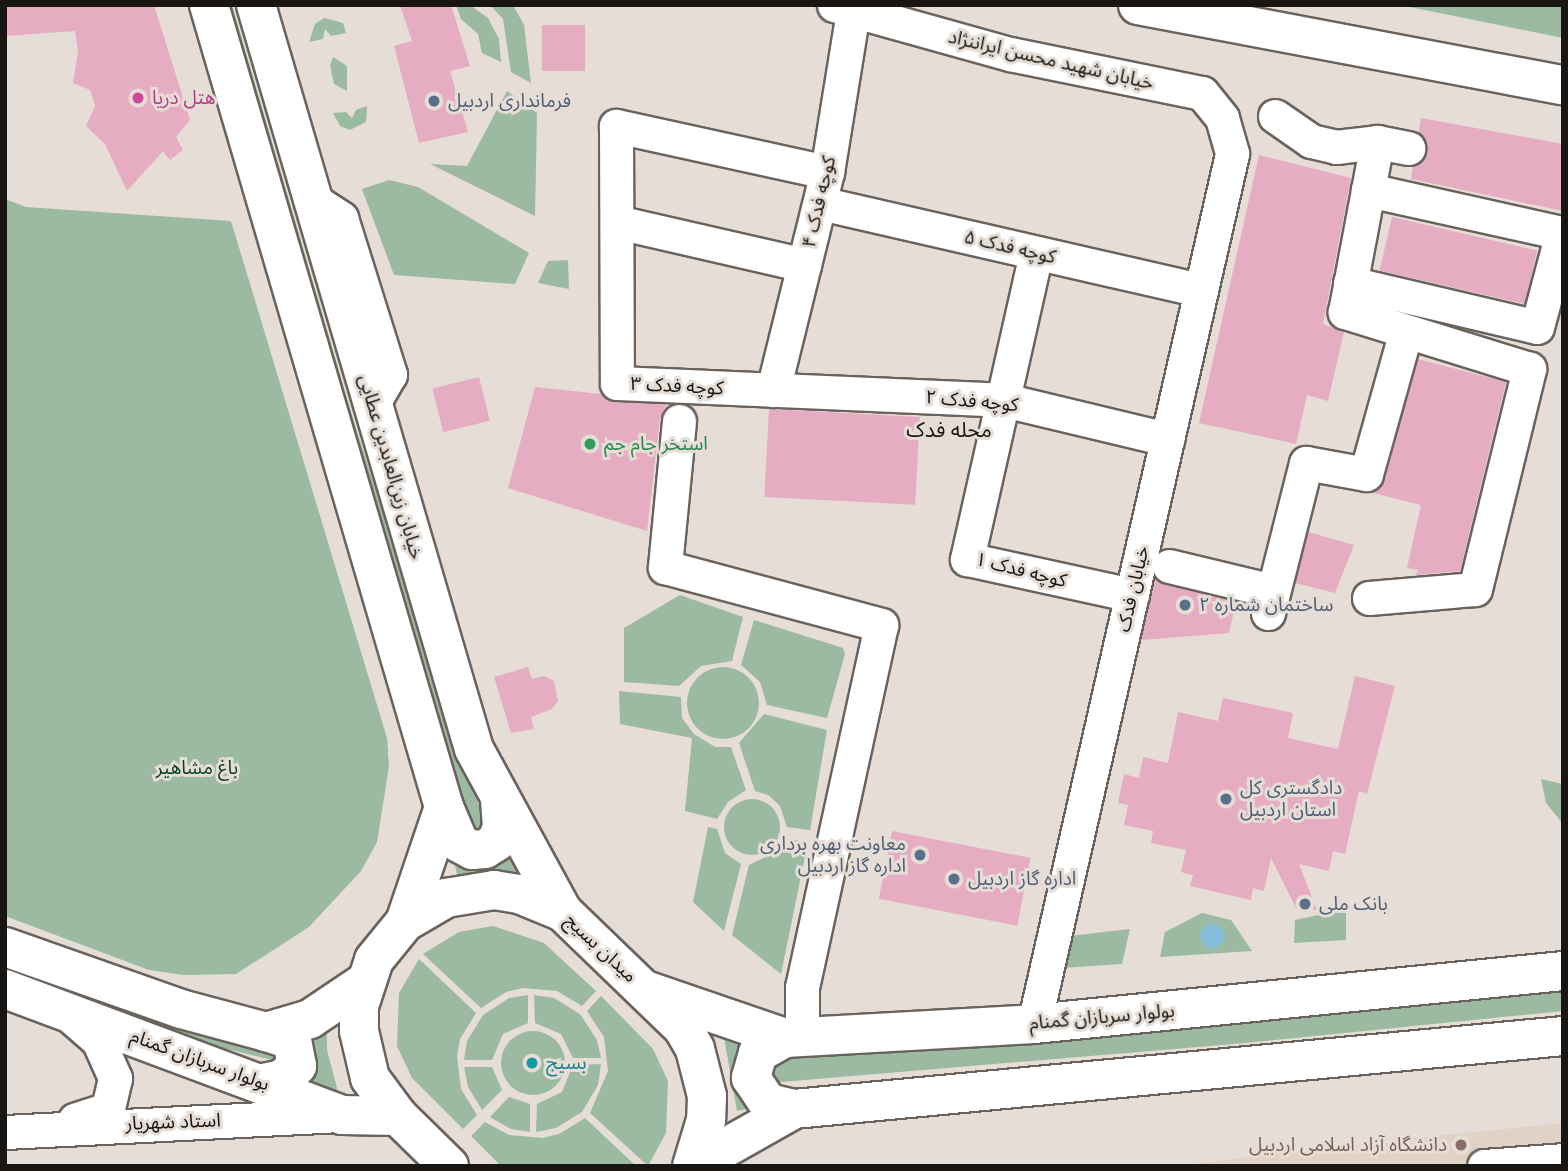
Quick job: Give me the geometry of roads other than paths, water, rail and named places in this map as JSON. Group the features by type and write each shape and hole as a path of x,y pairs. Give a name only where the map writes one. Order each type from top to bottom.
{"main road":[{"path":"209,5 444,807 459,843 472,850 485,849 496,842 502,828 500,800"},
{"name":"خیابان زین‌العابدین عطایی","path":"256,5 474,749 564,912"},
{"path":"1138,5 1563,86"},
{"path":"405,922 444,807"},
{"name":"میدان بسیج","path":"449,1166 398,1116 370,1077 363,1054 359,1018 365,982 387,939 405,922 435,903 470,892 519,894 564,912 648,991 682,1028 703,1072 706,1121 692,1166"},
{"path":"5,947 181,1009 292,1040 296,1066 282,1079 263,1083"},
{"name":"بولوار سربازان گمنام","path":"648,991 793,1037 1034,1024 1563,971"},
{"path":"266,1032 310,1019 365,982"},
{"name":"بولوار سربازان گمنام","path":"5,989 263,1083 342,1115 398,1116"},
{"path":"793,1037 758,1053 751,1078 768,1103 794,1109 1563,1036"},
{"path":"692,1166 794,1109"}],"street":[{"name":"خیابان شهید محسن ایراننژاد","path":"844,8 1010,54 1202,93 1222,118 1232,154"},
{"name":"کوچه فدک ۴","path":"773,390 827,172 844,8"},
{"path":"1222,118 1266,114 1311,141 1336,147 1392,145 1368,190 1345,312 1405,334 1529,369 1475,589 1369,598"},
{"path":"804,265 617,222 617,126 827,172"},
{"name":"خیابان فدک","path":"1034,1024 1232,154"},
{"path":"1350,283 1537,327 1562,233 1368,190"},
{"name":"کوچه فدک ۵","path":"820,203 1201,290"},
{"name":"کوچه فدک ۳","path":"617,222 617,383 773,390"},
{"name":"کوچه فدک ۱","path":"1036,253 967,559 1132,595"},
{"path":"1168,566 1271,602 1306,464 1366,474 1405,334"},
{"name":"کوچه فدک ۲","path":"773,390 1004,400 1167,439"},
{"path":"679,421 665,566 881,625 793,1037"},
{"path":"56,1126 108,1109 115,1089 113,1066 92,1031 62,1010"},
{"name":"استاد شهریار","path":"5,1132 56,1126 342,1115"},
{"path":"1484,1166 1563,1160"}],"water":[{"path":"1212,924 1221,927 1224,936 1221,945 1212,948 1203,945 1200,936 1203,927"}],"place":[{"name":"هتل دریا","path":"138,98"},
{"name":"فرمانداری اردبیل","path":"434,101"},
{"name":"استخر جام جم","path":"590,444"},
{"name":"ساختمان شماره ۲","path":"1185,605"},
{"name":"دادگستری کل استان اردبیل","path":"1226,799"},
{"name":"معاونت بهره برداری اداره گاز اردبیل","path":"920,855"},
{"name":"اداره گاز اردبیل","path":"954,879"},
{"name":"بانک ملی","path":"1305,904"},
{"name":"بسیج","path":"532,1063"},
{"name":"دانشگاه آزاد اسلامی اردبیل","path":"1461,1145"}],"district":[{"name":"محله فدک","path":"949,429"}],"park label":[{"name":"باغ مشاهیر","path":"197,768"}]}
